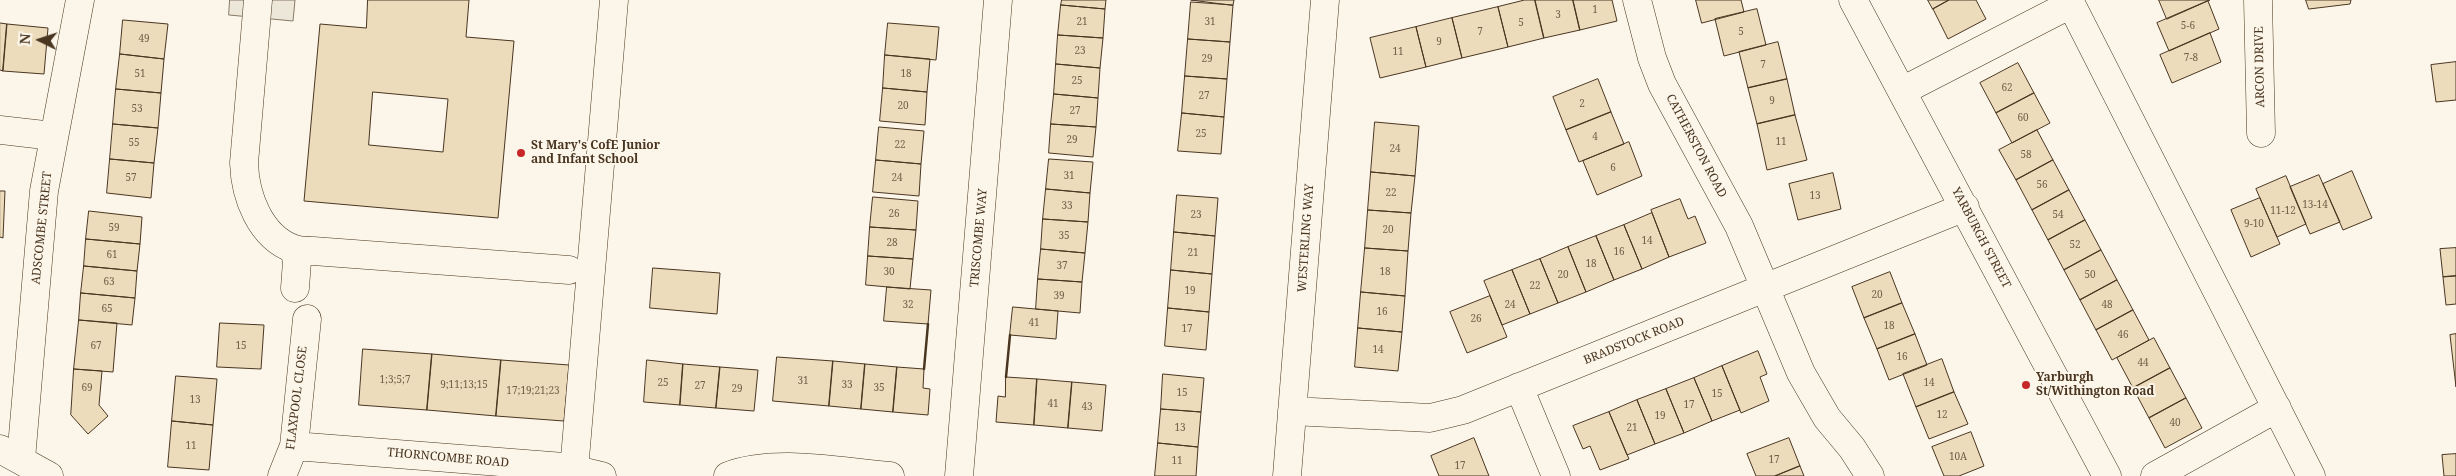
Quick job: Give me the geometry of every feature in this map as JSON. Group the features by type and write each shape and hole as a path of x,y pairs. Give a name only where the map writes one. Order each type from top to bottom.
{"street":[{"name":"ADSCOMBE STREET","path":"10,454 44,191 80,0"},
{"path":"258,0 244,163 244,184 251,204 264,224 279,240 294,249 569,270"},
{"path":"574,470 614,0"},
{"name":"TRISCOMBE WAY","path":"960,476 998,0"},
{"name":"WESTERLING WAY","path":"1287,476 1324,0"},
{"name":"CATHERSTON ROAD","path":"1637,0 1652,58 1662,84 1739,226 1801,373 1827,418 1852,448 1870,476"},
{"name":"YARBURGH STREET","path":"1853,0 2107,476"},
{"name":"ARCON DRIVE","path":"2258,0 2261,133"},
{"path":"1902,91 2070,2 2311,476"},
{"path":"0,130 54,136"},
{"name":"BRADSTOCK ROAD","path":"1292,411 1430,418 1463,410 1965,207"},
{"path":"294,249 297,261 294,288"},
{"name":"FLAXPOOL CLOSE","path":"282,476 294,446 307,320"},
{"path":"1519,387 1556,476"},
{"path":"2155,476 2277,408"},
{"name":"THORNCOMBE ROAD","path":"294,446 574,470 602,476"},
{"path":"10,454 49,476"},
{"path":"728,476 743,470 779,467 890,476"}],"shaded area":[{"path":"230,0 295,0 293,21 229,15"}],"building":[{"path":"368,0 469,0 466,37 514,41 498,218 304,201 320,24 366,28","holes":["373,92 448,99 443,152 369,145"]},
{"path":"1062,0 1106,0 1105,9 1061,5"},
{"path":"1191,0 1234,0 1233,5"},
{"path":"1525,0 1535,0 1544,38 1508,47 1498,7"},
{"path":"1535,0 1573,0 1580,30 1544,38"},
{"path":"1573,0 1612,0 1617,21 1580,30"},
{"path":"1696,0 1741,0 1744,12 1702,23"},
{"path":"1928,0 1949,0 1933,9"},
{"path":"1949,0 1976,0 1986,19 1948,39 1933,9"},
{"path":"2159,0 2210,0 2167,19"},
{"path":"2306,0 2351,0 2350,4 2309,9"},
{"path":"2208,1 2219,29 2169,51 2157,23"},
{"path":"1191,2 1233,5 1230,42 1188,39"},
{"path":"1061,5 1105,9 1103,38 1058,35"},
{"path":"1498,7 1508,47 1462,58 1452,18"},
{"path":"1757,9 1766,45 1724,56 1715,19"},
{"path":"1452,18 1462,58 1426,67 1416,27"},
{"path":"123,20 168,24 164,59 120,54"},
{"path":"0,23 7,24 3,71 0,70"},
{"path":"888,23 939,27 936,60 885,55"},
{"path":"7,24 48,28 44,74 3,71"},
{"path":"1416,27 1426,67 1380,78 1370,38"},
{"path":"2210,33 2221,62 2172,83 2160,55"},
{"path":"1058,35 1103,38 1100,68 1056,64"},
{"path":"1188,39 1230,42 1227,79 1185,76"},
{"path":"1778,42 1787,79 1748,88 1739,52"},
{"path":"120,54 164,59 161,93 116,89"},
{"path":"885,55 930,59 927,92 883,88"},
{"path":"2456,62 2456,100 2436,102 2431,65"},
{"path":"2018,63 2034,93 1996,113 1980,83"},
{"path":"1056,64 1100,68 1098,98 1054,94"},
{"path":"1185,76 1227,79 1224,117 1182,113"},
{"path":"1598,79 1611,112 1566,130 1553,97"},
{"path":"1787,79 1795,115 1757,124 1748,88"},
{"path":"883,88 927,92 925,125 880,121"},
{"path":"116,89 161,93 158,128 113,124"},
{"path":"2034,93 2050,123 2012,143 1996,113"},
{"path":"1054,94 1098,98 1096,127 1051,124"},
{"path":"1611,112 1624,144 1579,162 1566,130"},
{"path":"1182,113 1224,117 1221,154 1178,151"},
{"path":"1795,115 1807,160 1767,170 1757,124"},
{"path":"1375,122 1419,126 1415,176 1371,172"},
{"path":"113,124 158,128 154,163 110,159"},
{"path":"1051,124 1096,127 1093,157 1049,153"},
{"path":"879,127 924,131 921,164 876,160"},
{"path":"2037,130 2053,160 2016,180 1999,150"},
{"path":"1629,142 1642,176 1597,195 1583,161"},
{"path":"110,159 154,163 151,198 107,193"},
{"path":"1049,159 1093,162 1090,193 1046,189"},
{"path":"876,160 921,164 919,196 873,192"},
{"path":"2053,160 2069,190 2032,210 2016,180"},
{"path":"2352,171 2372,218 2343,230 2323,184"},
{"path":"1371,172 1415,176 1411,213 1368,210"},
{"path":"1833,173 1841,209 1798,220 1789,184"},
{"path":"2319,175 2340,222 2310,234 2290,187"},
{"path":"2286,176 2306,224 2277,237 2256,189"},
{"path":"1046,189 1090,193 1088,222 1043,219"},
{"path":"2069,190 2085,220 2048,240 2032,210"},
{"path":"0,191 5,191 3,238 0,237"},
{"path":"1177,195 1218,198 1215,236 1174,232"},
{"path":"873,197 918,201 916,230 870,227"},
{"path":"2260,198 2280,244 2251,257 2231,210"},
{"path":"1680,199 1688,219 1695,216 1706,243 1669,257 1651,210"},
{"path":"1368,210 1411,213 1408,251 1365,248"},
{"path":"89,211 142,217 140,244 86,239"},
{"path":"1652,213 1669,257 1642,269 1624,225"},
{"path":"1043,219 1088,222 1085,253 1041,249"},
{"path":"2085,220 2101,250 2064,270 2048,240"},
{"path":"1624,225 1642,269 1614,280 1596,236"},
{"path":"870,227 916,230 913,259 868,256"},
{"path":"1174,232 1215,236 1212,274 1171,270"},
{"path":"1596,236 1614,280 1586,292 1568,247"},
{"path":"86,239 140,244 137,271 84,266"},
{"path":"1568,247 1586,292 1558,303 1540,259"},
{"path":"1365,248 1408,251 1405,296 1361,292"},
{"path":"2456,248 2456,276 2443,277 2440,249"},
{"path":"1041,249 1085,253 1082,282 1038,279"},
{"path":"2101,250 2117,280 2080,300 2064,270"},
{"path":"868,256 913,259 910,289 866,285"},
{"path":"1540,259 1558,303 1530,314 1512,270"},
{"path":"84,266 137,271 135,298 81,293"},
{"path":"653,268 720,273 717,314 650,308"},
{"path":"1171,270 1212,274 1209,312 1168,308"},
{"path":"1512,270 1530,314 1502,325 1484,281"},
{"path":"1890,272 1902,303 1864,318 1852,287"},
{"path":"2456,276 2456,304 2446,305 2443,277"},
{"path":"1038,279 1082,282 1080,313 1036,309"},
{"path":"2117,280 2133,310 2096,330 2080,300"},
{"path":"887,287 931,290 928,324 884,321"},
{"path":"1361,292 1405,296 1402,332 1358,328"},
{"path":"81,293 135,298 132,325 79,320"},
{"path":"1490,296 1507,337 1467,353 1450,312"},
{"path":"1902,303 1915,334 1877,349 1864,318"},
{"path":"1013,307 1058,311 1056,339 1010,335"},
{"path":"1168,308 1209,312 1206,350 1165,346"},
{"path":"2133,310 2149,340 2112,360 2096,330"},
{"path":"79,320 117,323 113,372 74,369"},
{"path":"220,323 264,325 261,369 217,367"},
{"path":"1358,328 1402,332 1398,371 1355,367"},
{"path":"1915,334 1927,365 1889,380 1877,349"},
{"path":"2456,334 2456,387 2450,335"},
{"path":"2154,338 2170,368 2133,388 2117,358"},
{"path":"363,349 432,354 427,410 359,405"},
{"path":"1758,351 1767,374 1760,377 1769,401 1741,413 1722,366"},
{"path":"432,354 501,360 496,416 427,410"},
{"path":"777,357 833,361 829,406 773,401"},
{"path":"1942,359 1954,392 1916,407 1903,374"},
{"path":"501,360 569,365 564,421 496,416"},
{"path":"647,360 683,364 680,405 644,402"},
{"path":"833,361 865,364 861,409 829,406"},
{"path":"683,364 720,367 716,408 680,405"},
{"path":"865,364 897,367 893,412 861,409"},
{"path":"1722,366 1740,410 1712,421 1694,378"},
{"path":"720,367 758,370 754,411 716,408"},
{"path":"897,367 924,369 923,388 930,389 928,415 893,412"},
{"path":"2170,368 2186,398 2149,418 2133,388"},
{"path":"74,369 102,371 99,405 108,416 88,434 71,415"},
{"path":"1163,374 1204,378 1201,412 1161,409"},
{"path":"176,376 217,379 213,425 172,421"},
{"path":"1006,377 1037,379 1034,425 996,422 998,396 1005,397"},
{"path":"1694,378 1712,421 1684,433 1666,389"},
{"path":"1037,379 1072,382 1068,428 1034,425"},
{"path":"1072,382 1106,385 1102,431 1068,428"},
{"path":"1666,389 1684,433 1655,444 1637,400"},
{"path":"1954,392 1968,424 1929,439 1916,407"},
{"path":"2186,398 2202,428 2165,448 2149,418"},
{"path":"1637,400 1655,444 1627,455 1609,412"},
{"path":"1161,409 1201,412 1198,447 1158,443"},
{"path":"1609,412 1629,459 1600,470 1590,446 1583,449 1573,426"},
{"path":"172,421 213,425 209,470 168,467"},
{"path":"1971,432 1984,466 1959,476 1944,476 1932,447"},
{"path":"1474,438 1489,476 1439,476 1431,456"},
{"path":"1789,438 1800,466 1775,476 1756,476 1747,454"},
{"path":"1158,443 1198,447 1196,476 1155,476"},
{"path":"2456,454 2456,476 2444,476 2442,455"},
{"path":"1800,466 1804,476 1775,476"}],"wall":[{"path":"924,369 928,324"},
{"path":"1006,377 1010,335"}],"place":[{"name":"St Mary's CofE Junior and Infant School","path":"521,153"},
{"name":"Yarburgh St/Withington Road","path":"2026,385"}]}
